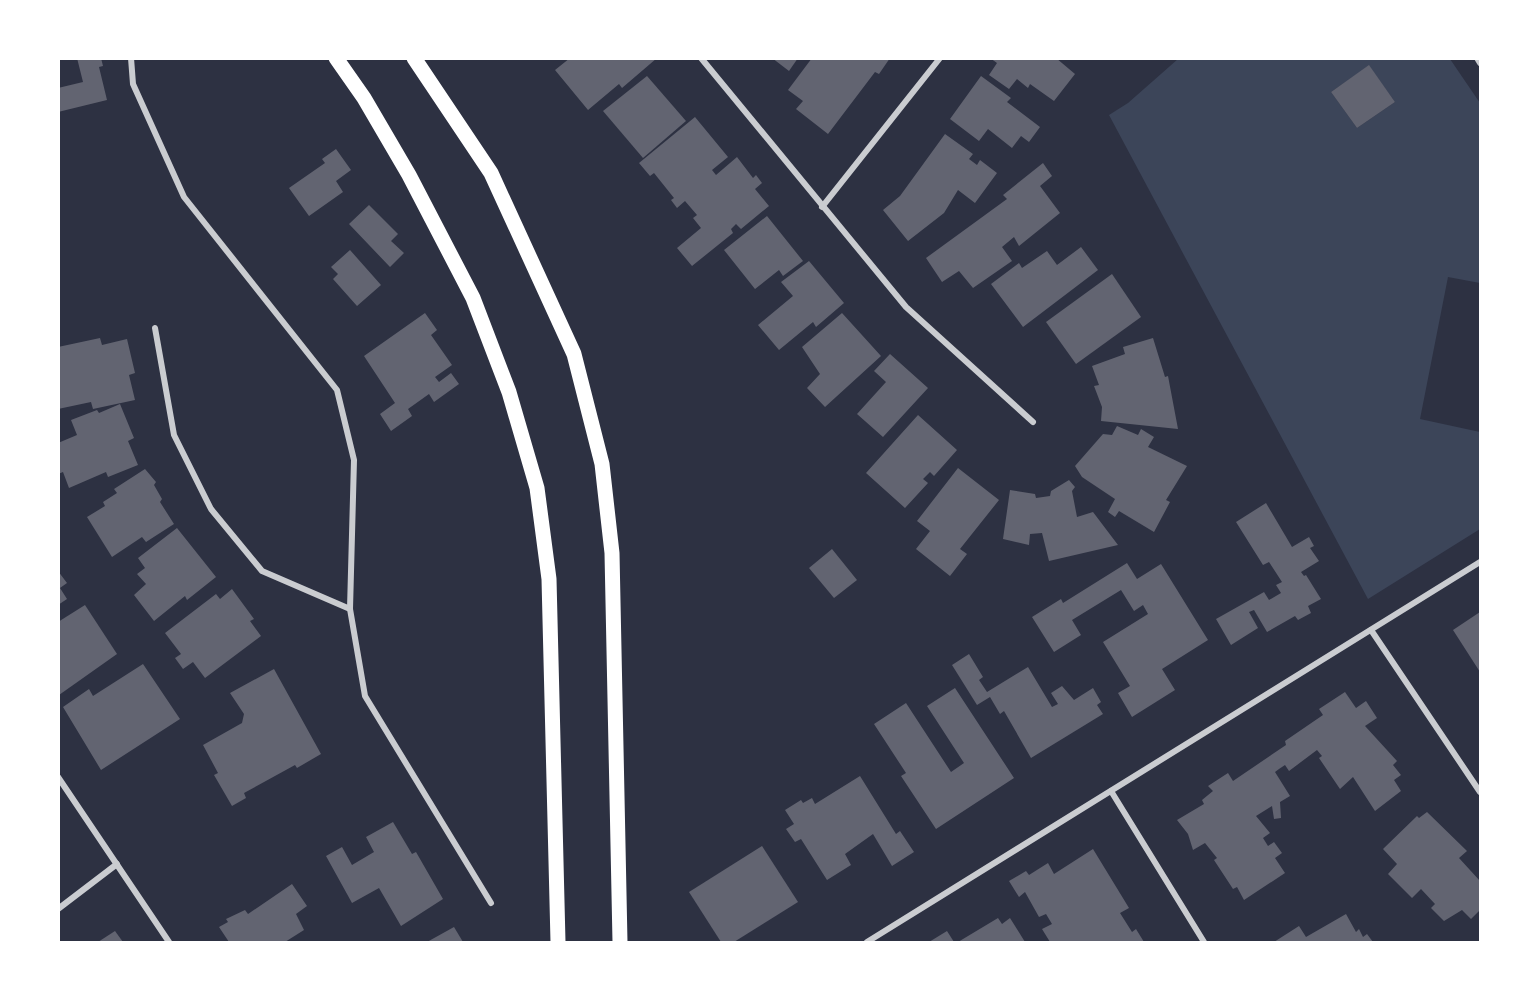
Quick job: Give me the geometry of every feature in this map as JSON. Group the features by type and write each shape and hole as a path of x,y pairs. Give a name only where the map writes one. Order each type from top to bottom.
{"main road":[{"path":"336,58 364,98 410,175 473,298 509,392 537,488 549,579 558,942"},
{"path":"414,58 491,173 574,354 602,464 612,553 620,942"}],"street":[{"path":"131,58 133,84 184,197 337,390 354,460 350,609 365,696 491,903"},
{"path":"701,58 906,307 1033,422"},
{"path":"822,207 940,58"},
{"path":"1477,58 1480,63"},
{"path":"155,328 174,435 211,509 262,571 350,609"},
{"path":"867,942 1480,562"},
{"path":"1371,630 1480,792"},
{"path":"58,777 169,942"},
{"path":"1111,791 1204,942"},
{"path":"58,909 117,864"}],"shaded area":[{"path":"1178,59 1450,59 1480,103 1480,283 1448,277 1420,419 1480,432 1480,529 1368,599 1109,115 1128,103","holes":["1369,66 1395,102 1357,128 1331,92"]}],"building":[{"path":"77,58 101,58 103,66 99,67 107,100 58,112 58,88 83,82"},
{"path":"570,58 657,58 622,88 619,84 588,110 555,70"},
{"path":"772,58 798,58 789,71"},
{"path":"812,58 890,58 879,74 875,72 828,134 796,109 803,101 788,90"},
{"path":"990,58 1056,58 1075,74 1054,101 1030,84 1028,88 1017,79 1009,89 989,75 997,63"},
{"path":"1369,65 1395,102 1357,128 1331,92"},
{"path":"647,76 686,121 643,158 603,111"},
{"path":"981,76 1011,98 1007,102 1040,127 1029,142 1021,136 1012,148 988,129 979,141 950,119"},
{"path":"695,117 728,157 712,170 716,175 737,157 753,178 756,175 762,183 755,189 769,206 741,229 736,224 731,229 733,233 692,266 677,248 701,228 693,218 697,215 685,201 677,208 671,200 674,198 654,173 650,176 639,163"},
{"path":"945,134 973,154 969,159 977,165 980,160 997,173 975,203 958,190 944,213 908,241 883,210 900,196"},
{"path":"336,149 351,170 336,181 343,192 309,216 289,188 325,163 322,159"},
{"path":"1043,163 1052,176 1040,186 1060,213 1019,246 1014,237 1002,247 1012,261 973,288 959,271 942,282 926,258 1007,199 1003,195"},
{"path":"369,205 398,234 391,241 404,253 390,267 349,224"},
{"path":"767,216 803,261 783,276 779,270 755,289 724,250"},
{"path":"1081,247 1098,270 1023,327 991,284 1019,263 1022,268 1047,251 1057,265"},
{"path":"350,250 381,285 357,306 333,279 338,274 331,267"},
{"path":"809,261 844,303 816,327 813,322 779,350 758,325 793,296 781,282"},
{"path":"1112,274 1141,317 1076,364 1046,322"},
{"path":"425,313 437,330 431,335 452,365 435,377 439,382 451,373 459,384 434,402 429,394 408,409 412,416 391,431 380,414 395,403 364,356"},
{"path":"842,313 881,356 825,407 807,388 820,374 802,347"},
{"path":"100,338 102,345 127,339 135,373 129,375 135,400 93,409 91,402 58,409 58,347"},
{"path":"1153,338 1165,377 1168,376 1178,429 1101,421 1102,407 1094,386 1099,385 1092,366 1125,354 1123,347"},
{"path":"890,354 928,388 883,437 857,414 886,382 874,371"},
{"path":"120,404 134,438 128,441 138,465 108,477 106,472 69,488 63,472 58,474 58,443 77,435 71,420 97,410 99,413"},
{"path":"918,415 957,450 934,476 930,472 923,479 928,483 905,508 866,473"},
{"path":"1117,426 1138,435 1141,429 1154,437 1148,447 1187,466 1166,500 1170,502 1154,532 1119,511 1115,517 1108,512 1115,499 1082,477 1075,466 1103,434 1112,435"},
{"path":"958,468 999,500 960,549 967,554 950,576 916,549 930,531 917,521"},
{"path":"145,469 156,482 154,485 162,499 160,502 174,524 146,542 142,537 112,557 87,517 105,506 103,502 117,493 114,489"},
{"path":"1069,480 1075,487 1072,491 1077,517 1093,512 1118,545 1049,561 1042,533 1030,534 1029,545 1003,539 1010,490 1035,494 1036,498 1050,496 1051,491"},
{"path":"1266,503 1292,547 1309,537 1314,546 1310,548 1319,561 1301,572 1304,576 1306,575 1321,599 1308,606 1311,613 1298,620 1295,616 1267,632 1254,610 1249,612 1258,628 1231,645 1216,619 1264,592 1269,600 1281,593 1276,585 1282,582 1269,562 1263,565 1236,522"},
{"path":"177,528 216,577 187,600 185,596 154,621 134,595 146,584 137,574 145,568 138,558"},
{"path":"832,549 857,580 834,598 809,568"},
{"path":"1127,563 1137,579 1161,564 1208,640 1162,669 1175,690 1132,717 1118,693 1130,686 1103,642 1148,614 1143,605 1134,611 1121,590 1072,620 1081,635 1054,652 1032,617 1061,599 1063,603"},
{"path":"58,571 67,583 60,588 67,599 58,605"},
{"path":"232,589 254,619 250,621 261,636 205,678 193,662 183,669 175,658 181,654 165,633 216,594 220,599"},
{"path":"85,605 117,654 59,695 58,622"},
{"path":"1480,612 1480,672 1453,630"},
{"path":"969,654 983,677 979,680 987,692 1028,667 1052,707 1058,704 1051,693 1062,686 1074,700 1093,688 1101,702 1097,705 1103,714 1031,758 1004,711 1000,714 990,697 977,705 952,665"},
{"path":"143,664 180,719 101,770 63,707 89,689 93,696"},
{"path":"274,669 321,754 297,768 295,765 244,793 246,798 232,806 214,775 218,773 203,745 242,723 244,714 230,693"},
{"path":"955,688 1014,778 936,829 901,776 906,773 874,724 906,703 951,772 964,763 927,706"},
{"path":"1345,692 1356,708 1366,701 1377,718 1365,726 1397,761 1393,765 1401,775 1394,780 1401,791 1375,811 1353,777 1340,789 1319,758 1322,756 1317,750 1289,771 1285,765 1279,769 1275,772 1290,796 1280,802 1281,818 1274,819 1272,806 1256,816 1270,833 1263,838 1268,846 1274,842 1282,853 1275,858 1285,873 1244,900 1237,887 1233,889 1214,860 1217,858 1205,843 1193,850 1188,834 1177,820 1204,804 1202,800 1213,791 1208,786 1228,773 1233,781 1286,745 1285,741 1323,715 1319,709"},
{"path":"860,776 896,834 900,831 914,852 892,866 873,834 845,854 851,865 827,880 801,839 795,842 786,829 794,824 785,810 801,800 803,803 812,798 815,804"},
{"path":"1427,812 1467,851 1459,858 1480,881 1480,910 1471,919 1462,910 1444,921 1431,908 1435,904 1421,889 1412,898 1388,874 1397,864 1383,849 1417,816 1419,818"},
{"path":"393,822 412,854 416,852 443,899 401,926 379,888 352,903 326,856 342,847 352,865 374,852 366,837"},
{"path":"762,846 798,902 734,942 721,942 689,892"},
{"path":"1093,849 1129,908 1120,913 1132,932 1136,929 1144,942 1050,942 1042,929 1052,924 1046,914 1039,917 1025,892 1019,897 1009,881 1026,871 1029,875 1048,863 1054,874"},
{"path":"292,884 307,906 296,914 304,930 285,942 229,942 219,927 228,922 226,919 245,910 248,914"},
{"path":"1346,914 1356,932 1359,929 1363,937 1367,934 1373,942 1274,942 1299,926 1306,937"},
{"path":"998,918 1002,924 1010,918 1025,942 958,942"},
{"path":"454,927 463,942 427,942"},
{"path":"115,931 123,942 98,942"},
{"path":"947,931 954,942 929,942"}]}
